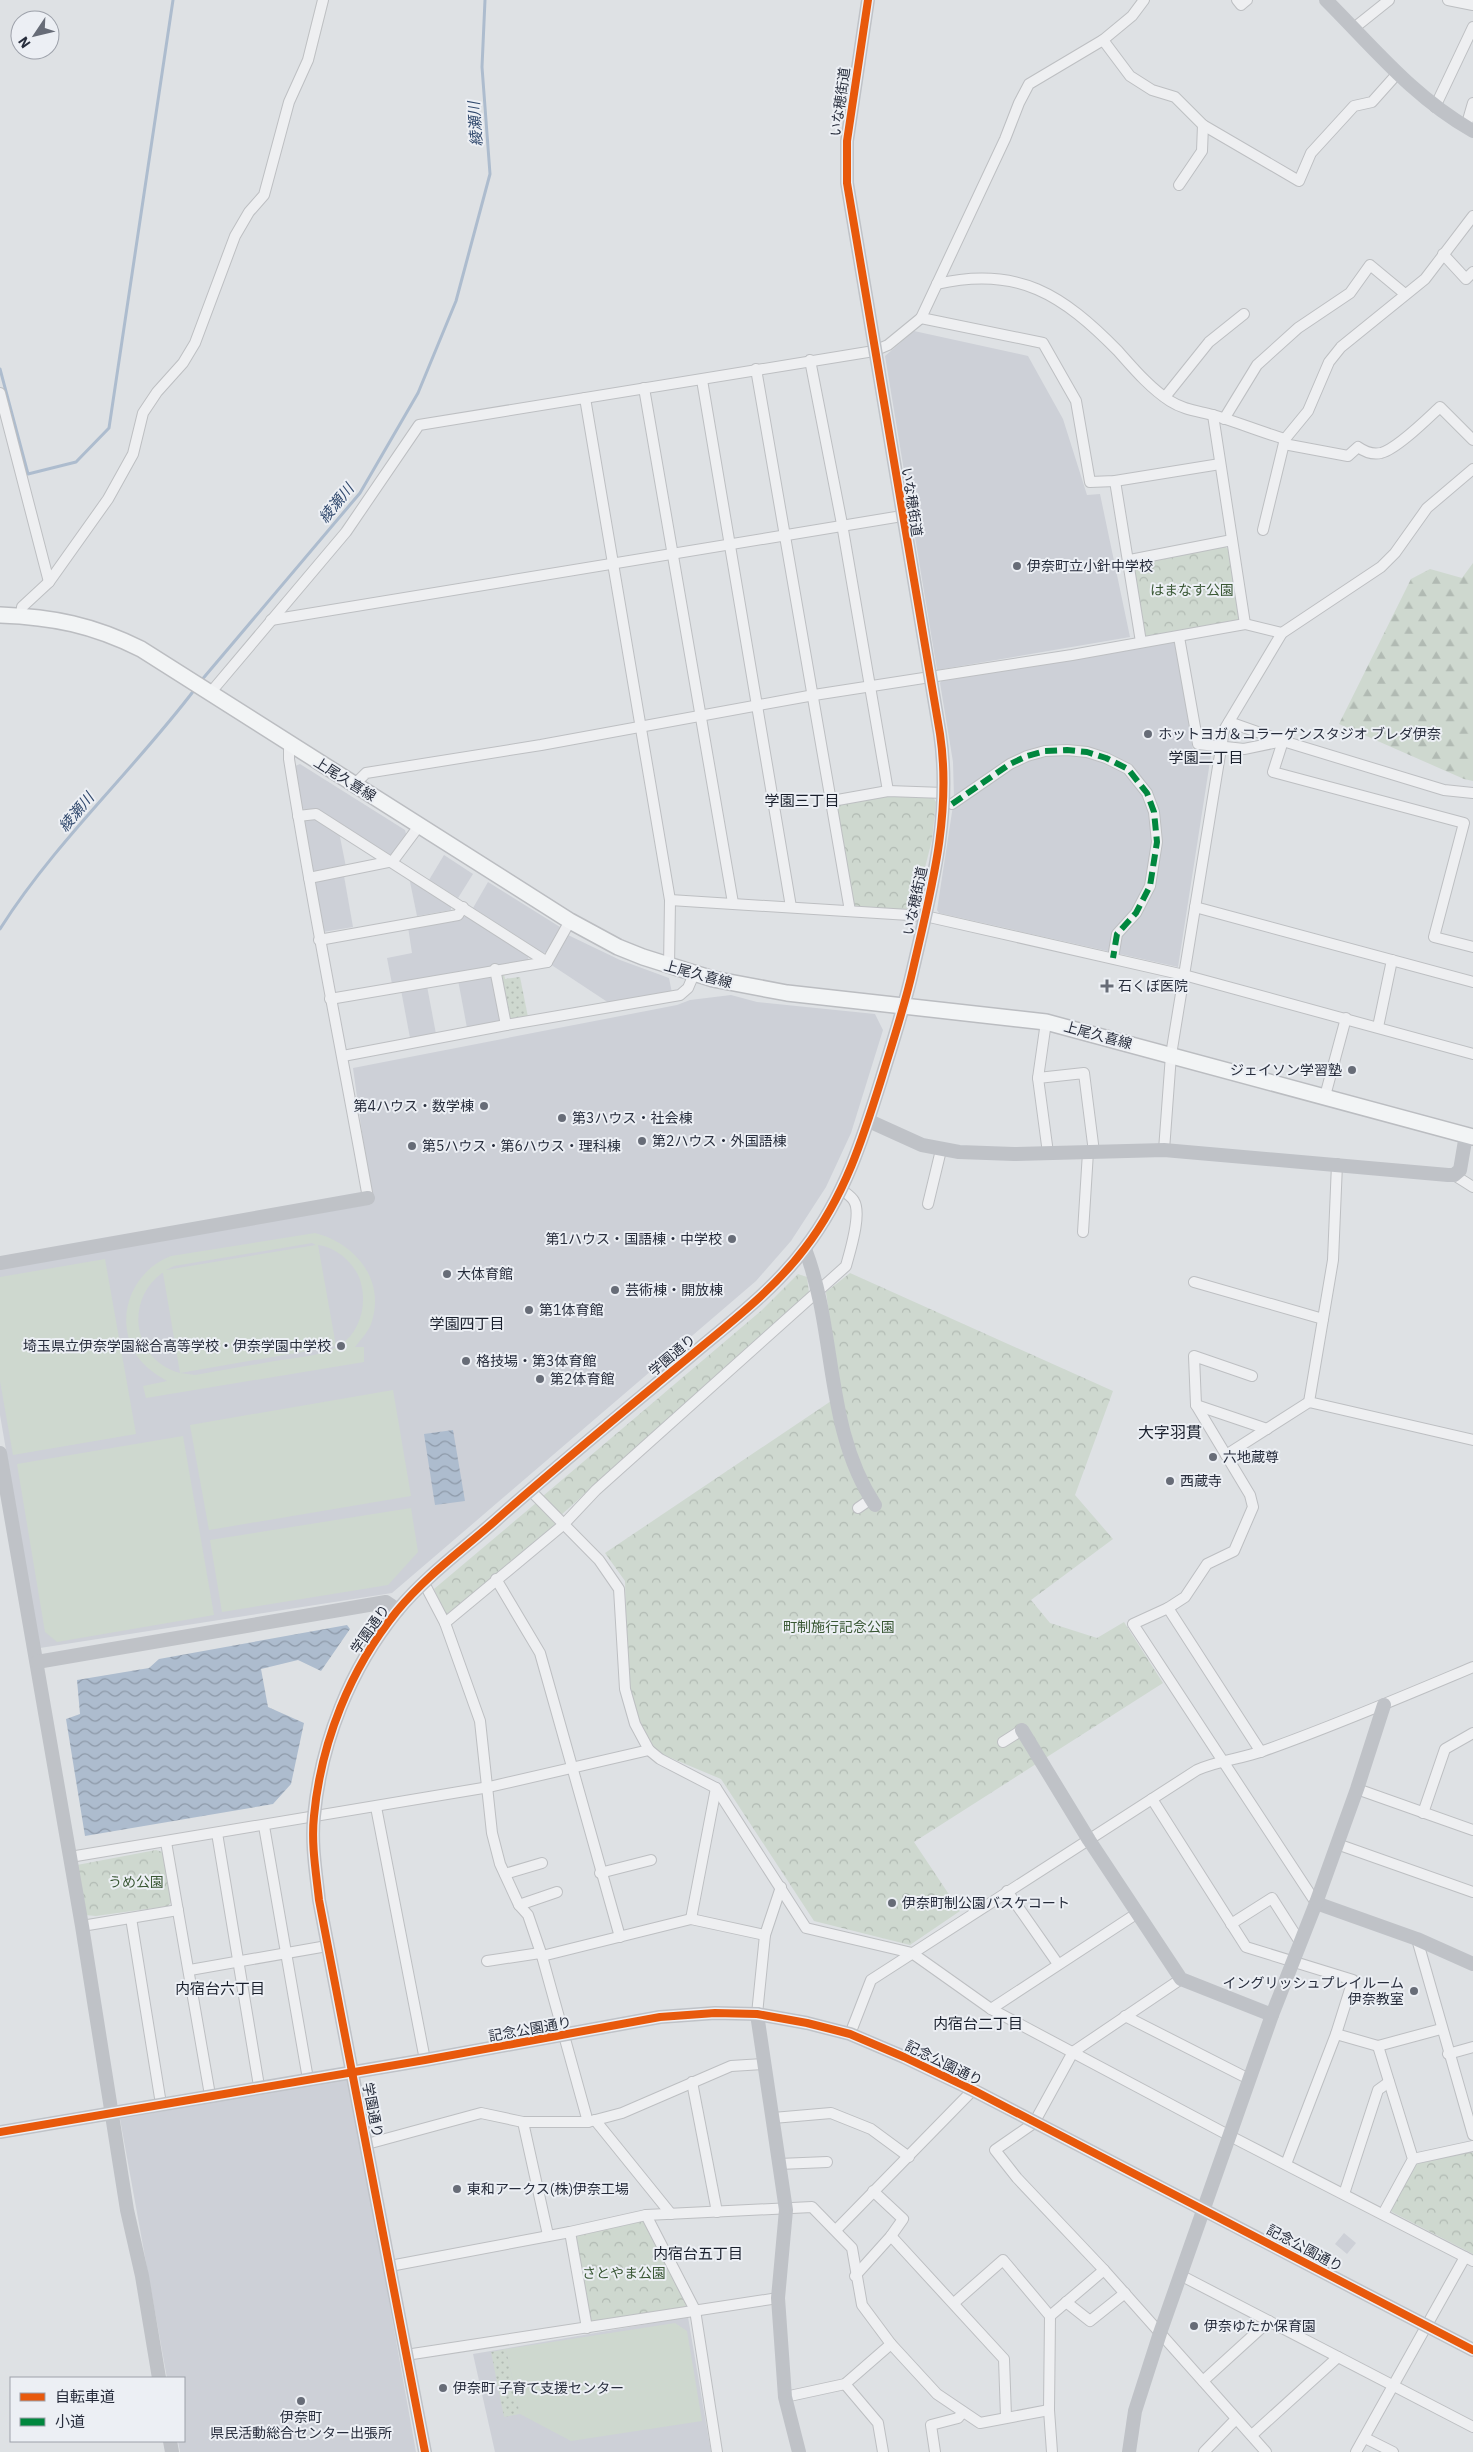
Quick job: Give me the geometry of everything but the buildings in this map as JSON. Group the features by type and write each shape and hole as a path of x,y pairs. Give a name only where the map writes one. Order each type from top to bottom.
{"main road":[{"name":"上尾久喜線","path":"0,615 66,621 104,632 141,649 570,921 618,947 669,967 787,993 1046,1022 1470,1136"}],"street":[{"path":"21,616 22,606 50,582 124,471 133,454 144,413 157,392 183,363 195,343 235,236 249,212 264,195 288,102 308,60 323,0"},
{"name":"いな穂街道","path":"868,0 850,116 846,167 851,215 943,753 948,798 925,916 904,1005"},
{"path":"210,692 346,532 419,425 874,351 888,345 922,318 1029,84 1104,40 1132,16 1144,0"},
{"path":"1237,0 1241,5 1247,0"},
{"path":"1326,0 1397,74 1435,107 1470,129 1473,103"},
{"path":"1354,28 1389,0"},
{"path":"1448,0 1473,5"},
{"path":"1435,107 1473,27"},
{"path":"1104,40 1130,76 1152,90 1175,97 1202,124 1299,181 1311,153 1342,119 1354,106 1372,102 1397,74"},
{"path":"1179,185 1202,151 1202,124"},
{"path":"1263,530 1285,442 1308,411 1329,362 1342,347 1425,279 1473,216"},
{"path":"1443,254 1466,279 1473,272"},
{"path":"1224,419 1257,365 1298,328 1350,293 1370,265 1405,294"},
{"path":"937,284 973,277 1015,281 1059,299 1089,322 1156,391 1165,397 1187,410 1213,415 1285,442 1348,456 1358,447 1368,453 1381,453 1401,440 1440,407 1473,440"},
{"path":"1165,397 1210,342 1244,314"},
{"path":"922,318 1043,343 1076,401 1090,482 1115,481 1220,464"},
{"path":"810,360 842,524 888,791"},
{"path":"756,369 850,911"},
{"path":"702,380 791,907"},
{"path":"644,388 733,903"},
{"path":"0,393 50,582"},
{"path":"585,398 612,564 642,725 670,900 669,967"},
{"path":"1213,415 1245,624"},
{"path":"1164,1150 1171,1055 1224,730 1282,633 1381,567 1395,553 1427,508 1473,469"},
{"path":"1115,481 1130,560 1141,642"},
{"path":"271,620 729,545 842,524 902,516"},
{"path":"1130,560 1232,540"},
{"path":"355,784 366,773 541,745 814,695 1245,624 1282,633"},
{"path":"1179,636 1198,744 1244,750 1283,741"},
{"path":"1229,722 1283,741 1444,790 1473,793"},
{"path":"1283,741 1274,772 1468,824 1434,937 1473,947"},
{"path":"0,1263 368,1198 343,1056 319,940 289,760 289,744"},
{"path":"832,801 888,791 948,798 1010,764 1027,756 1045,751 1067,750 1087,752 1106,758 1128,769 1147,793 1154,812 1157,842 1150,886 1136,913 1117,934 1113,958"},
{"path":"298,816 316,814 547,962"},
{"path":"309,878 393,862 419,826"},
{"path":"670,900 925,916 1184,974 1473,1054"},
{"path":"319,940 458,915 463,907"},
{"path":"1196,907 1473,982"},
{"path":"547,962 570,921"},
{"path":"1378,1027 1392,960"},
{"path":"330,999 495,969 547,962"},
{"path":"495,969 506,1025"},
{"path":"343,1056 680,995 686,991 694,974"},
{"name":"学園通り","path":"425,2452 353,2072 327,1946 316,1872 314,1818 320,1776 336,1718 363,1662 398,1610 424,1583 530,1490 747,1309 805,1249 842,1190 869,1121 904,1005"},
{"path":"1325,1096 1346,1018"},
{"path":"1046,1022 1038,1078 1048,1153"},
{"path":"1038,1078 1084,1073 1091,1152 1083,1232"},
{"path":"869,1121 902,1138 941,1150 986,1154 1164,1150 1337,1164 1473,1178"},
{"path":"1454,1175 1460,1170 1470,1136"},
{"path":"928,1204 941,1150"},
{"path":"1309,1402 1333,1260 1337,1164"},
{"path":"1454,1175 1473,1187"},
{"path":"445,1623 563,1525 596,1490 846,1266 852,1247 857,1213 854,1200 842,1190"},
{"path":"805,1249 819,1291 837,1411 858,1475 873,1502 858,1508"},
{"path":"1194,1282 1323,1319"},
{"path":"1252,1376 1194,1356 1196,1405 1250,1495 1253,1507 1234,1551 1207,1564 1185,1597 1168,1608 1133,1624 1316,1902 1417,1940 1473,1964"},
{"path":"1226,1455 1309,1402 1473,1440"},
{"path":"1196,1405 1267,1429"},
{"path":"0,1453 82,1926 111,2112 159,2377"},
{"path":"530,1490 599,1560 619,1589 625,1689 635,1724 649,1750 660,1759 716,1788 806,1928 912,1953 991,2009 1230,2136 1469,2259 1426,2326 1356,2452"},
{"path":"496,1579 540,1653 600,1873 620,1936"},
{"path":"424,1583 445,1623 480,1721 492,1834 500,1864 519,1905 528,1915 541,1954 563,2036 592,2121 671,2214"},
{"path":"37,1662 386,1602 398,1610"},
{"path":"1168,1608 1261,1752"},
{"path":"850,2034 872,1980 1197,1770 1222,1760 1261,1752 1472,1670"},
{"path":"1129,2452 1135,2411 1160,2333 1182,2276 1272,2015 1357,1789 1384,1705"},
{"path":"1003,1742 1022,1730 1089,1840 1180,1979 1272,2015"},
{"path":"1423,1813 1445,1749 1473,1733"},
{"path":"70,1857 314,1818 488,1787 649,1750"},
{"path":"692,1919 716,1788"},
{"path":"1357,1789 1473,1830"},
{"path":"1152,1798 1246,1948 1353,1980 1336,2034 1286,2164"},
{"path":"376,1807 425,2060"},
{"path":"264,1826 308,2079"},
{"path":"217,1833 259,2086"},
{"path":"166,1842 190,1970 210,2095"},
{"path":"1337,1844 1473,1892"},
{"path":"600,1873 651,1860"},
{"path":"505,1874 542,1863"},
{"path":"781,1887 765,1935 756,2014 786,2210 778,2298 785,2397 799,2452"},
{"path":"1008,1891 1058,1964"},
{"path":"519,1905 557,1892"},
{"path":"1231,1924 1272,1898 1300,1942"},
{"path":"82,1926 178,1910"},
{"path":"991,2009 1136,1914"},
{"path":"131,1918 161,2104"},
{"path":"487,1961 541,1954 692,1919 765,1935"},
{"path":"1417,1940 1448,2054 1473,2135"},
{"path":"190,1970 327,1946"},
{"path":"1180,1979 1073,2052 1034,2123 995,2150 1017,2178 1104,2270 1252,2435 1262,2450"},
{"name":"記念公園通り","path":"0,2132 259,2086 563,2036 660,2017 756,2014 807,2023 850,2034 904,2057 973,2090 1473,2350"},
{"path":"1125,2016 1249,2080"},
{"path":"1336,2034 1378,2046 1441,2029"},
{"path":"1378,2046 1412,2159 1383,2214"},
{"path":"1448,2054 1473,2046"},
{"path":"366,2144 481,2113 523,2122 592,2121 622,2114 731,2066 763,2064"},
{"path":"692,2082 717,2212"},
{"path":"1344,2194 1378,2090 1389,2082"},
{"path":"836,2230 973,2090"},
{"path":"773,2118 831,2113 871,2129 909,2157"},
{"path":"523,2122 548,2235"},
{"path":"1412,2159 1473,2146"},
{"path":"779,2164 827,2162"},
{"path":"855,2276 891,2236 903,2219 874,2191"},
{"path":"390,2266 646,2216 812,2208 852,2248 855,2276 862,2305 891,2344 937,2394 980,2423 1048,2410"},
{"path":"646,2216 695,2310 717,2452"},
{"path":"570,2232 587,2328"},
{"path":"891,2236 1004,2359 1006,2418"},
{"path":"954,2303 1003,2260 1050,2316 1048,2410 1052,2452"},
{"path":"1050,2316 1104,2270"},
{"path":"1182,2276 1473,2427"},
{"path":"1066,2302 1090,2321 1125,2293"},
{"path":"406,2355 778,2298"},
{"path":"1203,2381 1269,2321"},
{"path":"785,2397 845,2384 891,2344"},
{"path":"1252,2435 1338,2357"},
{"path":"845,2384 878,2423 884,2452"},
{"path":"935,2452 931,2425 958,2418 963,2412"},
{"path":"1204,2452 1236,2419"},
{"path":"1365,2438 1393,2452"}],"shaded area":[{"name":"伊奈町立小針中学校","path":"914,331 1028,356 1063,419 1087,495 1100,494 1130,637 937,670 885,356"},
{"path":"1172,641 1176,644 1193,751 1211,755 1178,967 939,913 937,910 954,799 953,762 940,683 942,680"},
{"path":"300,764 405,830 406,834 394,854 390,855 318,809 306,810 302,808 295,766"},
{"path":"316,818 339,832 346,867 316,872 312,869 304,820"},
{"path":"444,855 473,874 458,898 429,880"},
{"path":"344,876 353,927 323,932 315,884 317,880"},
{"path":"409,877 451,905 451,910 417,916"},
{"path":"488,882 560,927 561,932 548,952 543,953 473,908"},
{"path":"468,916 529,954 528,960 392,984 387,958 412,953 408,927"},
{"path":"568,935 620,960 669,978 672,993 609,1003 550,964"},
{"path":"492,976 500,1019 497,1024 467,1028 458,980"},
{"path":"427,986 436,1034 410,1038 401,990"},
{"name":"埼玉県立伊奈学園総合高等学校・伊奈学園中学校","path":"731,995 757,1002 875,1014 883,1030 851,1133 826,1187 791,1241 756,1281 392,1593 40,1648 0,1415 0,1268 372,1204 353,1068 677,1005 690,1000"},
{"path":"349,2078 416,2452 180,2452 178,2442 185,2442 185,2377 167,2377 120,2119"},
{"path":"1344,2233 1356,2243 1347,2254 1335,2244"},
{"path":"688,2317 711,2452 495,2452 473,2354"}],"green space":[{"name":"はまなす公園","path":"1223,545 1228,549 1240,618 1235,622 1146,637 1133,565 1136,562"},
{"path":"1473,563 1473,781 1464,779 1339,724 1411,579 1430,569 1462,578"},
{"path":"890,794 933,797 936,802 932,840 915,907 910,911 857,908 853,903 837,807 840,803"},
{"path":"504,974 505,979 520,977 528,1017 511,1020 508,1018 501,976"},
{"path":"315,1233 342,1245 354,1254 363,1265 370,1277 374,1291 375,1305 371,1324 355,1347 364,1347 364,1362 146,1398 143,1386 167,1381 150,1370 137,1356 130,1342 127,1312 130,1298 136,1285 145,1273 157,1263 171,1256","holes":["312,1243 316,1245 166,1270 174,1266","318,1245 337,1252 347,1260 356,1271 362,1286 363,1305 361,1314 354,1332 348,1339 333,1349 312,1355 195,1375 180,1373 336,1346","162,1273 180,1373 164,1366 152,1356 144,1343 139,1329 142,1299 150,1285"]},
{"path":"105,1259 136,1434 13,1455 0,1381 0,1277"},
{"name":"町制施行記念公園","path":"850,1273 1113,1391 1075,1495 1113,1539 1031,1600 1050,1623 1097,1638 1124,1622 1163,1683 914,1842 960,1911 910,1945 814,1921 721,1779 659,1753 650,1744 639,1722 628,1683 625,1581 605,1553 840,1395 826,1292"},
{"path":"798,1274 807,1277 809,1293 560,1516 543,1496 762,1310"},
{"path":"393,1390 411,1496 209,1530 190,1425"},
{"path":"183,1436 214,1615 57,1642 45,1632 17,1464"},
{"path":"536,1503 556,1524 446,1615 434,1589"},
{"path":"411,1508 418,1552 388,1585 222,1612 210,1540"},
{"name":"うめ公園","path":"156,1850 163,1852 172,1901 168,1906 96,1916 85,1915 77,1865"},
{"path":"1469,2151 1473,2153 1473,2254 1392,2212 1390,2209 1417,2162"},
{"name":"さとやま公園","path":"646,2215 695,2310 587,2328 570,2232"},
{"path":"675,2323 687,2331 702,2421 571,2441 520,2414 506,2349"},
{"path":"506,2349 520,2414 504,2417 491,2352"}],"water":[{"path":"453,1430 465,1501 435,1505 424,1434"},
{"path":"347,1625 350,1629 321,1671 298,1660 261,1669 268,1707 304,1723 291,1784 273,1804 85,1836 66,1719 80,1714 77,1680 149,1668 159,1659"}],"waterway":[{"path":"0,369 28,474 76,462 109,428 173,0"},
{"name":"綾瀬川","path":"200,682 360,493 418,393 456,301 490,174 482,67 485,0"},
{"name":"綾瀬川","path":"0,929 45,866 195,689"}],"marked path":[{"path":"952,804 1010,764 1027,756 1045,751 1067,750 1087,752 1106,758 1128,769 1147,793 1154,812 1157,842 1150,886 1136,913 1117,934 1113,958"}],"cycle path":[{"path":"425,2452 319,1900 313,1837 318,1788 331,1734 352,1682 380,1633 397,1611 444,1564 764,1293 779,1279 805,1248 831,1208 851,1166 868,1122 903,1010 938,852 943,794 943,764 940,734 847,183 847,141 868,0"},
{"path":"0,2132 425,2060 660,2017 715,2013 757,2014 807,2023 850,2034 904,2057 973,2090 1473,2350"}],"place":[{"name":"伊奈町立小針中学校","path":"1017,566"},
{"name":"ホットヨガ＆コラーゲンスタジオ ブレダ伊奈","path":"1148,734"},
{"name":"石くぼ医院","path":"1107,986"},
{"name":"ジェイソン学習塾","path":"1352,1070"},
{"name":"第4ハウス・数学棟","path":"484,1106"},
{"name":"第3ハウス・社会棟","path":"562,1118"},
{"name":"第2ハウス・外国語棟","path":"642,1141"},
{"name":"第5ハウス・第6ハウス・理科棟","path":"412,1146"},
{"name":"第1ハウス・国語棟・中学校","path":"732,1239"},
{"name":"大体育館","path":"447,1274"},
{"name":"芸術棟・開放棟","path":"615,1290"},
{"name":"第1体育館","path":"529,1310"},
{"name":"埼玉県立伊奈学園総合高等学校・伊奈学園中学校","path":"341,1346"},
{"name":"格技場・第3体育館","path":"466,1361"},
{"name":"第2体育館","path":"540,1379"},
{"name":"六地蔵尊","path":"1213,1457"},
{"name":"西蔵寺","path":"1170,1481"},
{"name":"伊奈町制公園バスケコート","path":"892,1903"},
{"name":"イングリッシュプレイルーム 伊奈教室","path":"1414,1991"},
{"name":"東和アークス(株)伊奈工場","path":"457,2189"},
{"name":"伊奈ゆたか保育園","path":"1194,2326"},
{"name":"伊奈町 子育て支援センター","path":"443,2388"},
{"name":"伊奈町 県民活動総合センター出張所","path":"301,2401"}],"district":[{"name":"学園二丁目","path":"1206,757"},
{"name":"学園三丁目","path":"802,800"},
{"name":"学園四丁目","path":"467,1323"},
{"name":"大字羽貫","path":"1170,1432"},
{"name":"内宿台六丁目","path":"220,1988"},
{"name":"内宿台二丁目","path":"978,2023"},
{"name":"内宿台五丁目","path":"698,2253"}]}
